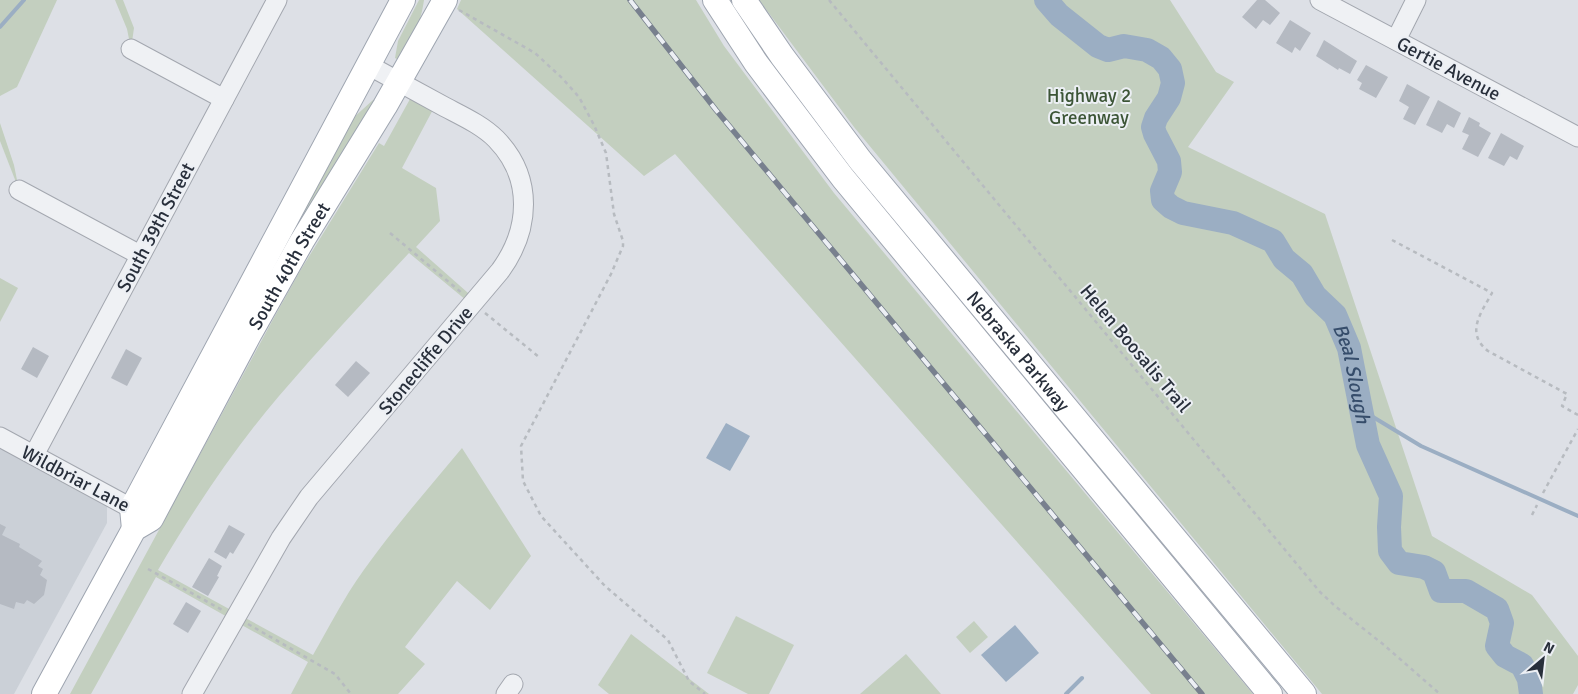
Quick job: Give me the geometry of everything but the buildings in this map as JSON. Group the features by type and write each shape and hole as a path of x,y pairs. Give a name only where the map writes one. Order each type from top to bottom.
{"main road":[{"name":"South 40th Street","path":"44,694 139,518 368,65 403,0"},
{"name":"Nebraska Parkway","path":"715,0 756,63 843,178 1270,694"},
{"name":"Nebraska Parkway","path":"744,0 787,63 860,160 1304,694"},
{"name":"South 40th Street","path":"139,518 250,333 302,241 399,82 450,4"}],"street":[{"name":"South 39th Street","path":"34,455 277,0"},
{"name":"Gertie Avenue","path":"1320,0 1578,136"},
{"path":"1396,40 1416,0"},
{"path":"131,50 224,99"},
{"name":"Stonecliffe Drive","path":"192,694 281,538 309,497 500,271 510,258 522,228 524,212 520,180 506,151 496,139 473,122 368,65"},
{"path":"19,190 140,255"},
{"name":"Wildbriar Lane","path":"0,437 34,455 139,518"}],"path":[{"name":"Helen Boosalis Trail","path":"829,0 1320,592 1440,694"},
{"path":"450,4 535,53 579,97 606,153 614,214 623,241 623,246 611,274 521,446 523,481 541,516 605,586 668,640 689,681 705,694"},
{"path":"1392,240 1492,293 1475,326 1480,343 1488,351 1567,394 1562,406 1578,415"},
{"path":"1543,493 1578,429"},
{"path":"1532,515 1537,505"},
{"path":"148,569 335,674 351,694"}],"shaded area":[{"path":"0,437 107,494 107,523 14,694 0,694"}],"green space":[{"path":"0,0 57,0 17,87 0,96"},
{"path":"115,0 123,0 134,28 131,49 127,29"},
{"path":"419,0 424,0 421,16 412,40 397,59 395,58 398,41"},
{"path":"461,0 696,0 724,46 834,193 1253,694 1151,694 675,154 644,176 457,9"},
{"name":"Highway 2 Greenway","path":"759,0 1170,0 1216,72 1234,82 1188,147 1325,214 1432,536 1532,595 1578,656 1578,685 1573,694 1322,694 854,127"},
{"path":"415,90 437,102 402,168 436,188 440,221 416,247 476,300 472,305 409,253 262,416 215,480 158,570 313,655 344,600 362,573 403,518 462,448 531,556 490,610 457,581 405,647 425,664 398,694 291,694 308,662 156,577 91,694 70,694 300,271 379,143 384,146"},
{"path":"383,91 260,296 327,160 352,119"},
{"path":"0,123 14,165 19,190 0,141"},
{"path":"0,278 18,288 0,322"},
{"path":"736,616 794,645 769,694 748,694 707,673"},
{"path":"974,621 988,637 970,653 956,637"},
{"path":"631,634 709,694 609,694 598,685"},
{"path":"906,654 941,694 860,694"}],"water":[{"path":"726,423 750,436 730,471 706,458"},
{"path":"1015,625 1039,653 1006,682 981,655"}],"waterway":[{"path":"0,27 24,0"},
{"name":"Beal Slough","path":"1046,0 1059,15 1098,46 1108,50 1124,46 1147,50 1161,58 1170,69 1173,83 1169,98 1156,118 1153,127 1169,161 1170,172 1162,191 1163,200 1171,207 1183,213 1233,223 1273,241 1284,259 1302,274 1315,296 1335,315 1349,348 1368,445 1391,496 1390,551 1399,563 1424,567 1434,572 1441,591 1466,591 1497,609 1502,623 1497,646 1505,656 1522,665 1529,679 1531,694"},
{"path":"1361,407 1373,417 1421,446 1578,516"},
{"path":"1066,694 1082,678"}],"railway":[{"path":"630,0 716,110 1202,694"}]}
